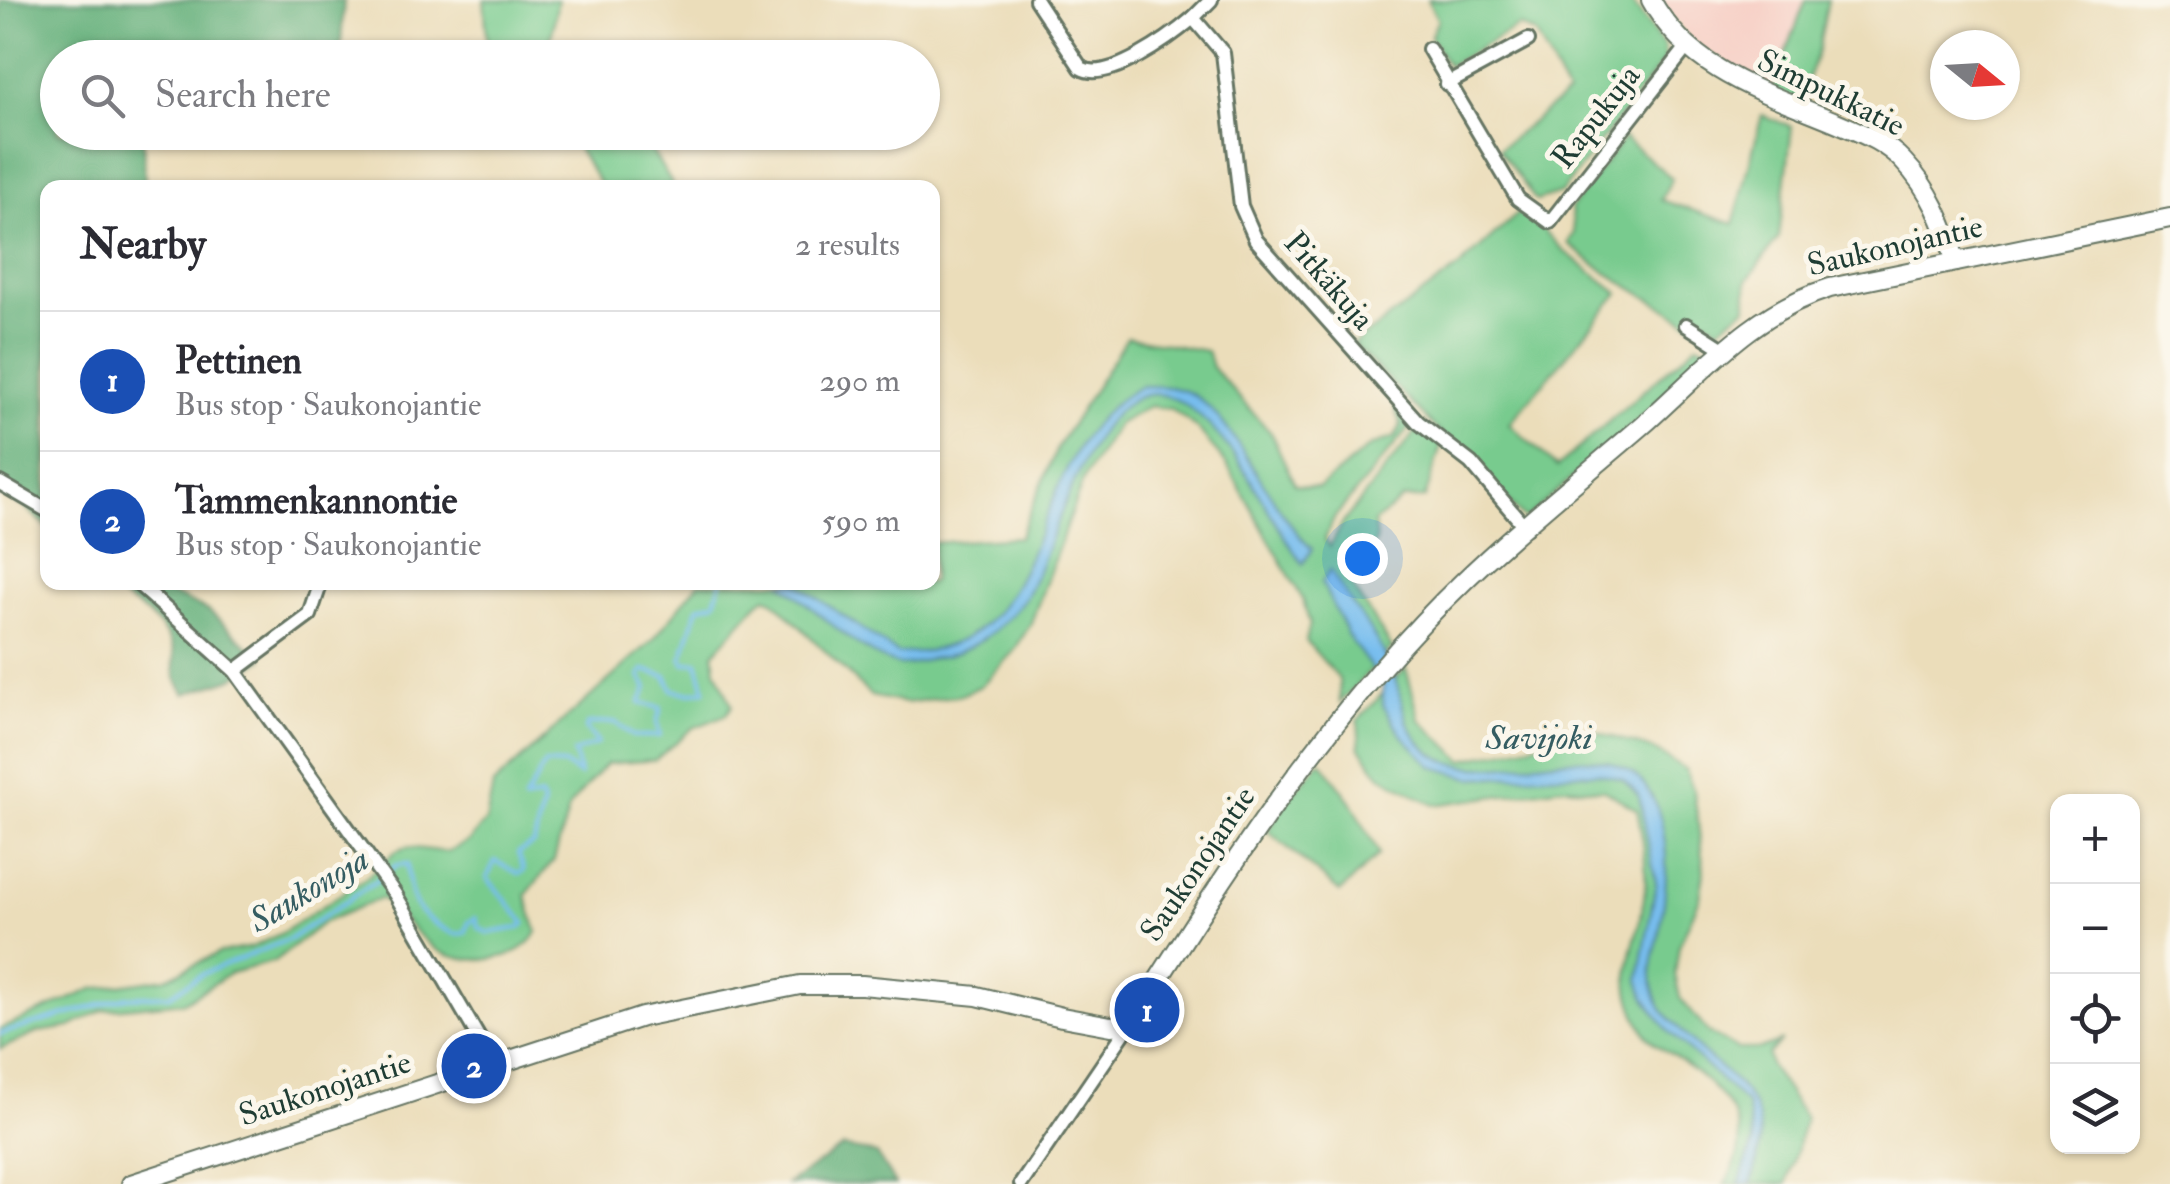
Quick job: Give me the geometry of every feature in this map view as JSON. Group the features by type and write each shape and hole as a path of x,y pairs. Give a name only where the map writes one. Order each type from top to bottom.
{"street":[{"path":"1036,0 1081,68 1092,73 1104,72 1141,52 1193,18 1211,0"},
{"name":"Simpukkatie","path":"1650,0 1687,47 1740,83 1888,148 1926,188 1956,262"},
{"name":"Pitkäkuja","path":"1193,18 1223,53 1241,206 1256,240 1418,422 1471,464 1526,528"},
{"path":"1429,49 1448,84 1528,40"},
{"name":"Rapukuja","path":"1448,84 1518,199 1550,222 1687,47"},
{"name":"Saukonojantie","path":"130,1184 642,1018 800,985 862,985 977,996 1062,1018 1110,1026 1130,1024 1275,802 1371,682 1467,578 1772,312 1805,296 2170,218"},
{"path":"1686,324 1725,350"},
{"path":"0,483 40,506"},
{"path":"145,590 236,671 387,883 494,1064"},
{"path":"236,671 310,615 318,590"},
{"path":"1021,1184 1130,1024"}],"shaded area":[{"path":"1659,0 1806,0 1772,90 1694,43"}],"green space":[{"path":"0,0 344,0 341,40 40,40 40,150 144,150 145,178 40,180 40,521 25,507 0,495"},
{"path":"484,0 558,0 551,40 487,39"},
{"path":"1428,0 1630,0 1664,46 1665,59 1561,193 1536,201 1499,149 1567,94 1536,34 1519,26 1448,66 1430,37 1438,20"},
{"path":"1806,0 1828,0 1818,51 1800,100 1772,90"},
{"path":"1762,115 1792,127 1779,237 1747,281 1747,307 1718,328 1697,314 1695,326 1614,277 1568,243 1574,233 1571,208 1624,138 1672,178 1661,200 1734,224"},
{"path":"578,150 651,150 670,180 597,180"},
{"path":"1523,209 1564,251 1619,293 1509,424 1557,467 1697,344 1709,347 1707,360 1525,519 1353,344 1458,268"},
{"path":"1127,337 1207,351 1212,367 1271,433 1295,485 1319,488 1369,447 1395,437 1401,425 1395,409 1398,405 1413,423 1335,517 1325,539 1330,547 1344,521 1418,429 1441,445 1425,498 1403,499 1374,522 1376,542 1344,574 1392,648 1340,702 1339,679 1306,641 1310,624 1303,600 1227,465 1196,427 1171,409 1150,406 1118,424 1084,478 1031,623 1014,651 981,686 961,695 906,703 871,696 773,600 766,597 758,603 714,653 716,670 732,706 726,715 693,728 655,760 606,764 570,805 554,860 526,895 537,932 519,950 492,959 450,956 423,939 381,898 324,922 275,961 231,973 184,1002 103,1010 70,1027 38,1032 0,1049 0,1029 93,989 166,978 219,953 252,947 280,934 367,877 396,851 407,847 448,852 469,841 486,821 493,785 653,640 693,590 940,590 940,543 1019,537 1058,446"},
{"path":"111,590 164,590 209,611 263,659 233,678 185,694 174,671 171,644 158,624"},
{"path":"1406,668 1420,720 1463,760 1594,731 1652,749 1685,769 1694,791 1704,872 1700,898 1679,946 1675,974 1680,998 1708,1032 1737,1049 1760,1049 1782,1041 1768,1054 1770,1066 1805,1118 1787,1184 1724,1184 1735,1164 1739,1145 1732,1113 1710,1085 1650,1040 1635,1013 1628,975 1643,908 1645,877 1637,810 1604,790 1562,787 1434,805 1381,776 1360,748 1358,720"},
{"path":"1321,761 1351,801 1379,854 1340,892 1268,831 1285,802"},
{"path":"843,1147 877,1154 895,1184 787,1184"}],"water":[{"path":"1142,386 1171,387 1205,403 1312,549 1303,564 1222,440 1187,406 1155,394 1127,404 1103,429 1082,465 1022,602 994,631 973,645 949,655 899,665 869,652 790,590 806,590 897,653 950,645 988,622 1015,587 1074,454 1102,415"},
{"path":"1330,570 1387,659 1407,721 1425,747 1448,761 1475,767 1593,760 1619,766 1641,781 1652,796 1666,854 1662,916 1652,963 1653,985 1667,1016 1749,1098 1760,1132 1751,1184 1739,1184 1753,1143 1747,1104 1669,1032 1644,997 1639,979 1656,883 1639,795 1622,779 1598,773 1471,778 1433,767 1401,734 1383,705 1383,684 1348,636 1322,583"}],"waterway":[{"name":"Saukonoja","path":"386,874 396,865 407,864 410,890 418,908 431,921 455,934 465,933 469,922 476,918 478,927 488,933 519,928 525,923 487,878 495,861 519,874 524,870 518,853 534,843 543,803 540,797 524,801 545,764 565,765 580,775 574,753 598,743 586,729 587,724 615,722 633,736 660,736 657,722 661,708 640,703 647,688 640,676 644,670 666,676 673,690 705,690 697,662 685,663 682,658 698,607 715,602 719,590"},
{"name":"Saukonoja","path":"0,1034 127,997 170,995 202,974 290,939 379,879"}],"place":[{"name":"Pettinen","path":"1147,1010"},
{"name":"Tammenkannontie","path":"474,1066"}],"water label":[{"name":"Savijoki","path":"1539,738"}]}
